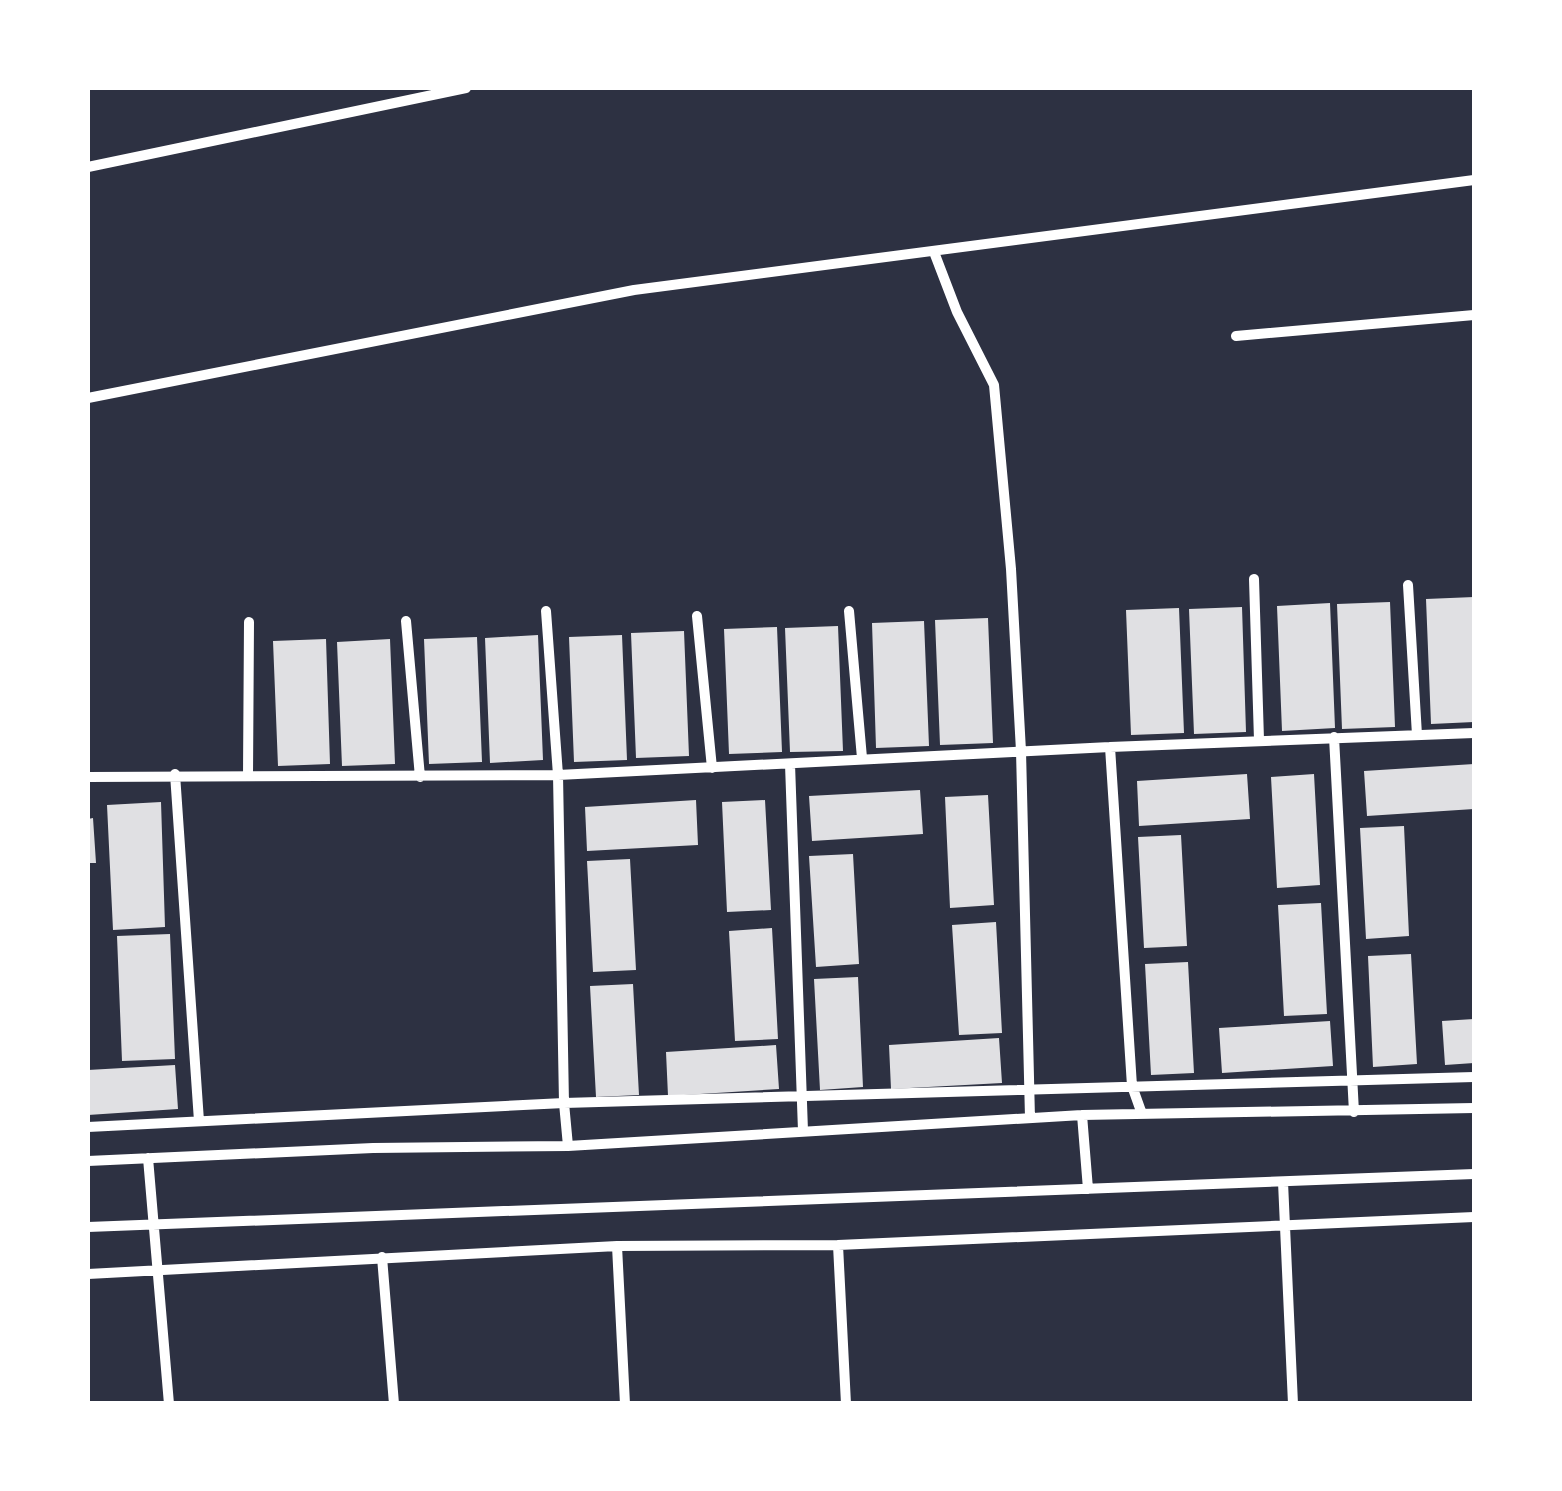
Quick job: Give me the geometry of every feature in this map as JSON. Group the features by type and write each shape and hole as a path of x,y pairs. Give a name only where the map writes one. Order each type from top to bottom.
{"street":[{"path":"88,166 466,88"},
{"path":"88,398 634,290 1474,180"},
{"path":"934,252 957,312 994,384 1011,569 1021,751 1030,1118"},
{"path":"1236,336 1474,315"},
{"path":"1254,579 1259,740"},
{"path":"1408,586 1416,735"},
{"path":"546,610 558,774 568,1146"},
{"path":"849,611 862,758"},
{"path":"696,616 712,768"},
{"path":"406,621 420,777"},
{"path":"248,622 248,776"},
{"path":"88,777 558,774 1474,732"},
{"path":"1334,737 1354,1112"},
{"path":"1110,747 1132,1086 1142,1114"},
{"path":"790,764 803,1131"},
{"path":"176,774 200,1121"},
{"path":"88,1126 564,1104 1474,1077"},
{"path":"88,1161 373,1148 568,1146 1082,1115 1474,1108"},
{"path":"1082,1115 1088,1189"},
{"path":"148,1158 169,1404"},
{"path":"88,1228 1474,1174"},
{"path":"1284,1182 1293,1404"},
{"path":"88,1274 617,1246 838,1245 1474,1217"},
{"path":"838,1245 846,1404"},
{"path":"617,1246 625,1404"},
{"path":"382,1257 394,1404"}],"building":[{"path":"1474,597 1474,722 1431,724 1426,599"},
{"path":"1390,602 1395,727 1342,729 1337,604"},
{"path":"1330,603 1335,728 1282,731 1277,606"},
{"path":"1242,607 1246,732 1194,734 1189,609"},
{"path":"1179,608 1184,733 1131,735 1126,610"},
{"path":"988,618 993,743 940,745 935,620"},
{"path":"924,621 929,746 876,748 872,623"},
{"path":"838,626 843,751 790,752 785,628"},
{"path":"777,627 782,752 729,754 724,629"},
{"path":"684,631 689,756 636,758 631,633"},
{"path":"538,635 543,760 490,763 485,638"},
{"path":"622,635 627,760 574,762 569,637"},
{"path":"477,637 482,762 429,764 424,639"},
{"path":"326,639 330,764 278,766 273,641"},
{"path":"390,639 395,764 342,766 337,642"},
{"path":"1474,764 1474,809 1367,816 1364,771"},
{"path":"1247,774 1250,819 1139,826 1137,781"},
{"path":"1314,774 1320,885 1277,888 1271,777"},
{"path":"920,790 923,834 812,841 809,796"},
{"path":"988,795 994,905 950,908 945,797"},
{"path":"696,800 698,845 587,851 585,807"},
{"path":"765,800 771,910 727,912 722,802"},
{"path":"161,802 165,927 113,930 107,805"},
{"path":"93,818 96,863 88,863 88,819"},
{"path":"1404,826 1409,936 1366,939 1360,828"},
{"path":"1181,835 1187,946 1144,948 1138,837"},
{"path":"853,854 859,964 816,967 809,856"},
{"path":"630,859 636,970 593,972 587,861"},
{"path":"1321,903 1327,1014 1284,1016 1278,905"},
{"path":"996,922 1002,1033 959,1035 952,925"},
{"path":"772,928 778,1039 735,1041 729,931"},
{"path":"170,934 175,1059 122,1061 117,936"},
{"path":"1411,954 1417,1064 1373,1067 1368,956"},
{"path":"1188,962 1194,1073 1151,1075 1145,964"},
{"path":"858,977 863,1087 820,1090 814,979"},
{"path":"633,984 639,1095 596,1097 590,986"},
{"path":"1474,1019 1474,1063 1445,1065 1442,1021"},
{"path":"1330,1021 1333,1066 1222,1073 1219,1028"},
{"path":"999,1038 1002,1083 891,1089 889,1045"},
{"path":"776,1045 779,1089 668,1096 666,1052"},
{"path":"175,1065 178,1109 88,1115 88,1070"}]}
